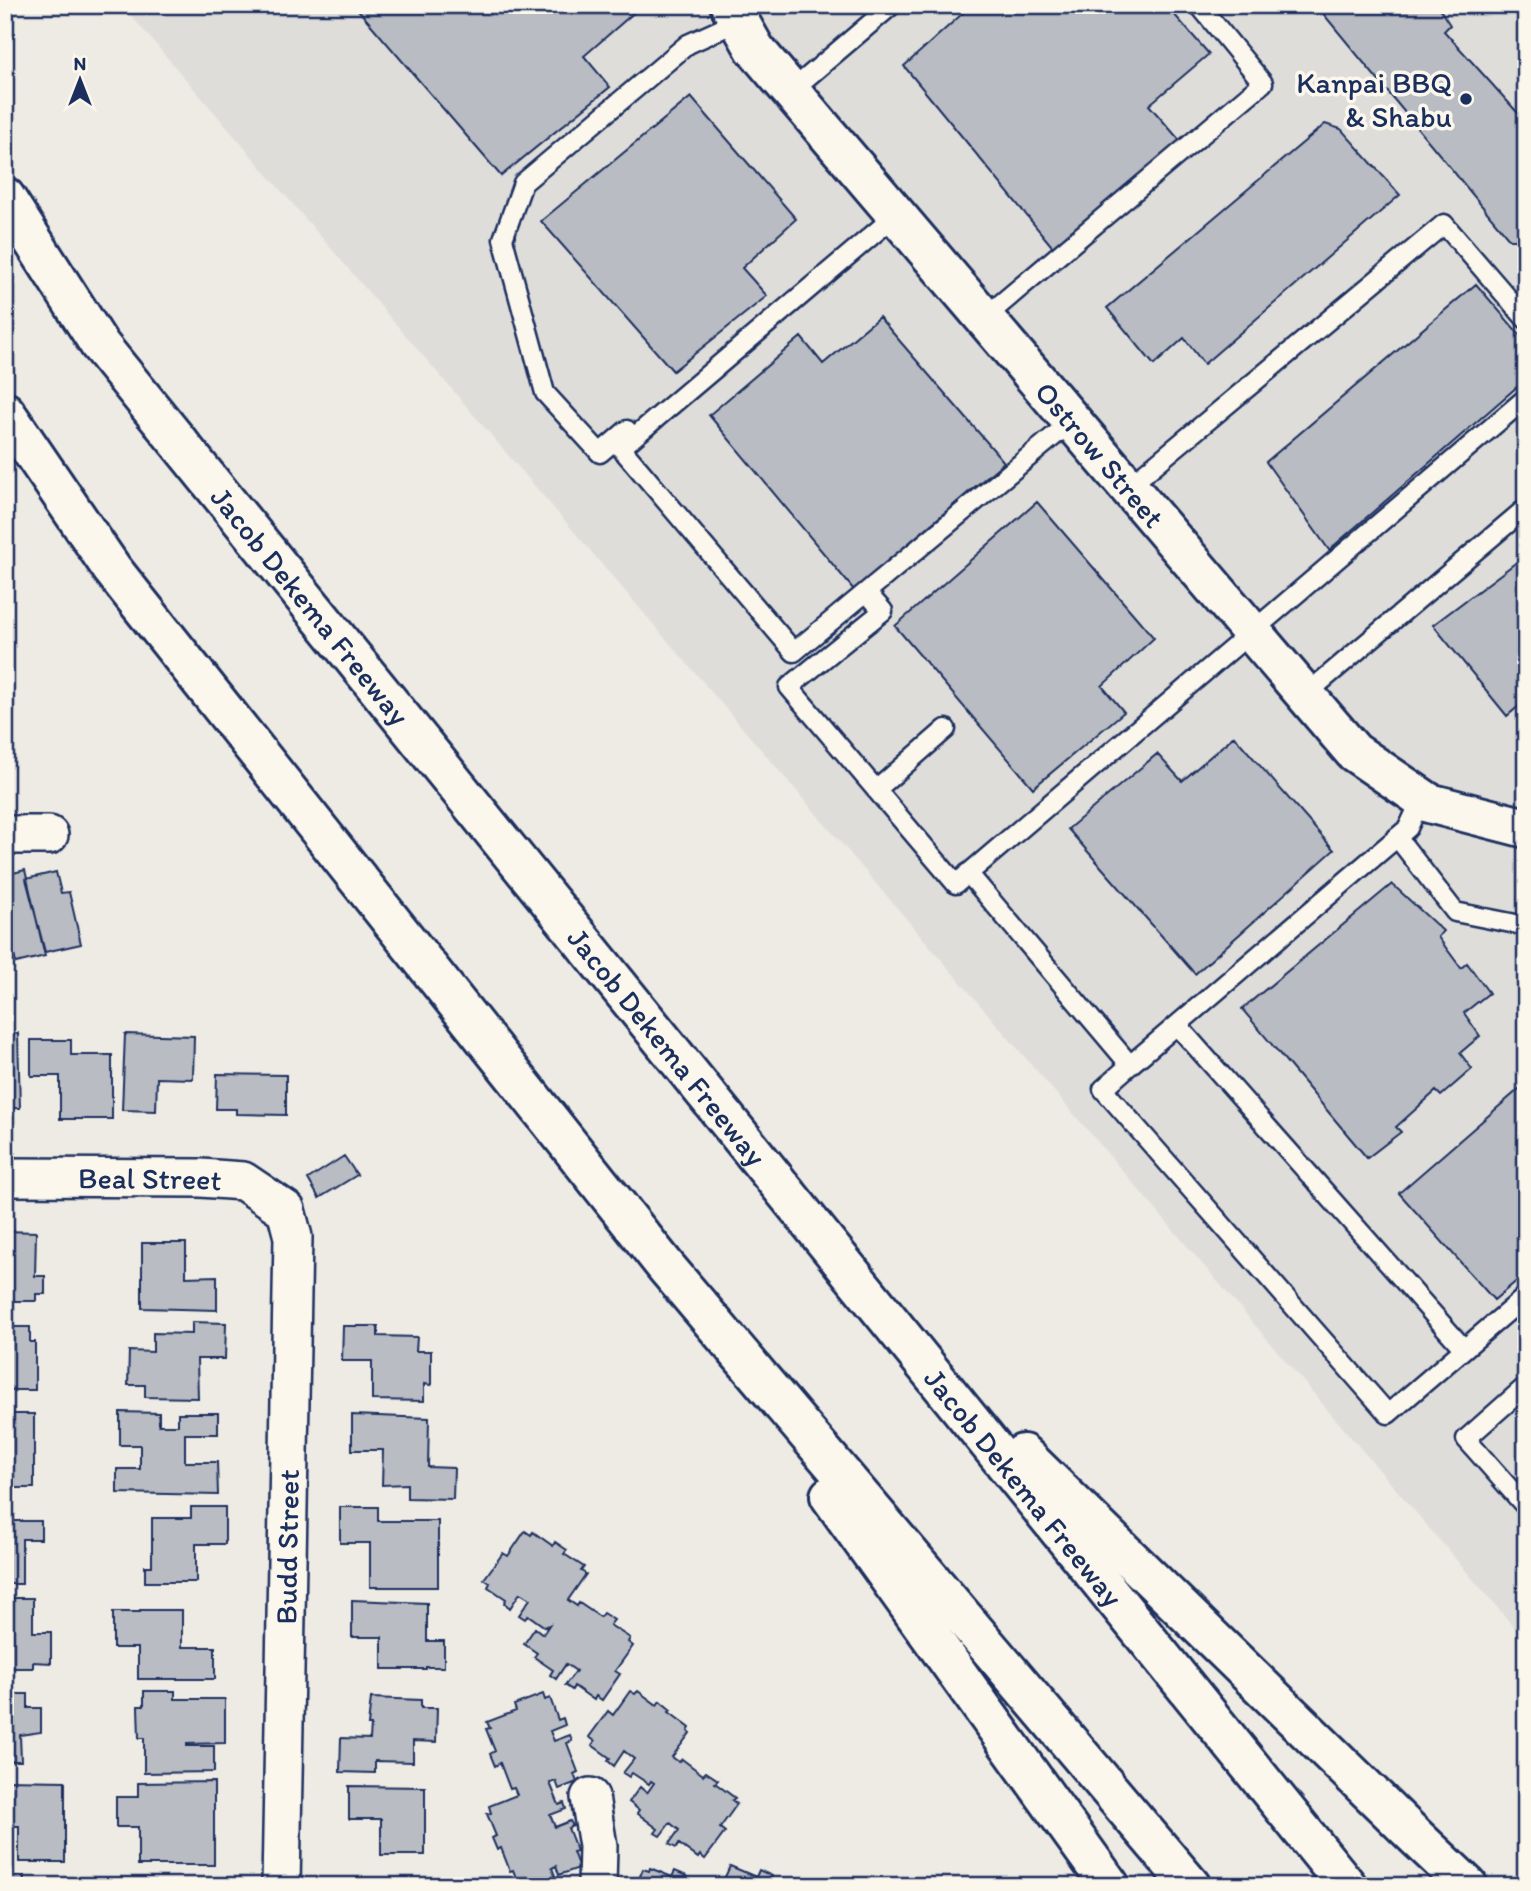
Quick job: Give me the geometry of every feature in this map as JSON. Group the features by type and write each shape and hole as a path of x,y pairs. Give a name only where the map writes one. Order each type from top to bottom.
{"main road":[{"name":"Ostrow Street","path":"735,13 755,49 1354,752 1429,803 1526,828"},
{"name":"Jacob Dekema Freeway","path":"5,197 99,344 1347,1886"},
{"path":"5,412 113,569 666,1267 1191,1886"},
{"path":"666,1267 1110,1886"},
{"path":"892,1326 1468,1886"}],"street":[{"path":"5,835 49,835"},
{"name":"Beal Street","path":"5,1177 201,1178 243,1181 286,1210"},
{"name":"Budd Street","path":"281,1886 293,1237 286,1210"},
{"path":"590,1797 598,1846 597,1886"}],"lane":[{"path":"791,91 891,5"},
{"path":"984,318 1263,83 1199,5"},
{"path":"716,368 709,359 600,453 545,393 503,239 523,183 688,44 735,13"},
{"path":"897,215 621,449 794,652 1072,421"},
{"path":"1128,487 1444,224 1526,319"},
{"path":"867,593 883,611 789,687 956,884 1526,398"},
{"path":"1305,695 1526,508"},
{"path":"876,790 946,729"},
{"path":"1422,798 1408,828 1103,1090 1388,1414 1526,1296"},
{"path":"1397,837 1455,912 1526,926"},
{"path":"968,873 1130,1065"},
{"path":"1177,1025 1464,1349"},
{"path":"1526,1386 1466,1439 1526,1507"}],"shaded area":[{"path":"122,5 1526,5 1526,1641"}],"building":[{"path":"354,5 635,5 638,9 584,56 610,87 501,176"},
{"path":"972,5 1166,5 1209,54 1149,105 1182,143 1055,250 904,66"},
{"path":"1316,5 1437,5 1450,25 1444,31 1526,122 1526,240 1510,240"},
{"path":"691,97 796,219 742,268 767,296 673,371 541,221"},
{"path":"1325,124 1341,129 1400,195 1204,364 1184,338 1154,365 1107,308"},
{"path":"1476,284 1526,342 1526,379 1329,550 1266,462"},
{"path":"879,317 1004,462 854,590 709,415 801,337 823,364"},
{"path":"1037,502 1154,638 1102,686 1124,712 1033,788 895,626"},
{"path":"1526,555 1526,700 1507,716 1433,625"},
{"path":"1234,736 1334,850 1195,974 1068,829 1157,754 1182,781"},
{"path":"25,870 45,956 16,963 13,952 5,953 5,875"},
{"path":"56,872 61,893 69,892 81,944 45,952 26,879"},
{"path":"1392,884 1443,931 1438,937 1461,968 1467,963 1489,993 1464,1013 1480,1036 1460,1053 1472,1069 1441,1096 1436,1091 1396,1127 1401,1132 1367,1158 1242,1009"},
{"path":"18,1033 20,1108 5,1108 5,1034"},
{"path":"125,1034 194,1036 193,1079 157,1078 156,1111 122,1110"},
{"path":"31,1040 71,1040 71,1055 112,1055 112,1119 60,1119 60,1076 31,1076"},
{"path":"217,1074 286,1075 286,1115 236,1114 236,1109 216,1109"},
{"path":"1526,1083 1526,1273 1494,1300 1399,1193"},
{"path":"344,1156 357,1175 319,1198 308,1179"},
{"path":"5,1231 36,1232 35,1276 45,1276 45,1294 36,1294 36,1301 5,1301"},
{"path":"142,1243 186,1243 186,1277 217,1276 217,1310 142,1308"},
{"path":"192,1322 226,1323 225,1359 197,1359 198,1398 145,1397 145,1385 128,1385 129,1351 153,1352 153,1333 192,1334"},
{"path":"343,1326 378,1326 378,1336 417,1337 416,1351 431,1351 431,1385 424,1384 424,1401 372,1400 372,1361 342,1361"},
{"path":"5,1327 30,1327 30,1342 35,1342 35,1390 5,1390"},
{"path":"120,1412 159,1413 159,1425 178,1425 178,1413 218,1413 218,1434 185,1434 185,1462 217,1462 218,1495 117,1493 117,1469 140,1469 140,1445 120,1445"},
{"path":"5,1414 34,1414 34,1488 5,1488"},
{"path":"352,1415 429,1418 428,1467 454,1468 453,1499 407,1498 407,1484 382,1485 383,1450 352,1450"},
{"path":"191,1507 225,1507 225,1544 196,1544 196,1582 145,1582 145,1566 152,1566 152,1518 191,1518"},
{"path":"340,1507 378,1507 378,1521 438,1521 438,1587 370,1587 370,1543 340,1543"},
{"path":"5,1521 41,1521 41,1539 22,1539 22,1584 5,1584"},
{"path":"525,1531 531,1535 533,1532 553,1546 555,1542 567,1550 564,1554 584,1567 581,1571 586,1574 568,1600 577,1606 579,1603 600,1617 603,1613 614,1620 610,1625 630,1638 628,1642 633,1646 615,1671 620,1674 602,1700 596,1696 594,1700 574,1686 572,1690 565,1685 576,1671 566,1664 556,1679 550,1675 553,1670 534,1657 537,1653 524,1644 535,1628 543,1634 549,1625 545,1627 528,1615 525,1619 519,1615 530,1599 520,1593 510,1608 504,1603 506,1599 488,1587 490,1583 484,1579 503,1553 508,1556"},
{"path":"5,1598 33,1598 33,1632 51,1632 51,1663 33,1662 33,1668 5,1668"},
{"path":"352,1600 427,1603 427,1641 444,1641 444,1667 382,1669 382,1637 352,1637"},
{"path":"182,1610 182,1647 215,1647 215,1679 138,1679 138,1648 113,1648 113,1612"},
{"path":"144,1691 175,1691 175,1699 225,1699 225,1743 187,1744 214,1746 214,1772 144,1773 144,1738 139,1738 138,1706 144,1706"},
{"path":"630,1691 635,1694 638,1691 657,1705 660,1701 671,1710 669,1712 690,1728 690,1733 672,1757 679,1762 682,1759 703,1775 706,1772 718,1780 715,1783 735,1798 732,1800 737,1804 720,1828 725,1832 705,1859 700,1855 698,1858 679,1844 676,1848 669,1844 679,1830 670,1823 660,1836 655,1833 658,1829 637,1813 639,1810 629,1802 640,1787 647,1793 654,1783 651,1781 649,1784 632,1773 629,1777 623,1773 634,1759 624,1751 614,1766 608,1761 610,1758 592,1745 595,1741 589,1737 608,1711 613,1715"},
{"path":"5,1694 28,1694 28,1708 41,1708 41,1732 20,1735 21,1761 5,1761"},
{"path":"543,1694 545,1700 550,1698 558,1720 563,1718 565,1725 550,1731 554,1741 570,1735 572,1741 567,1743 578,1772 574,1774 577,1782 559,1789 556,1781 550,1783 559,1805 564,1803 566,1809 550,1815 555,1827 570,1821 573,1826 568,1828 577,1851 573,1852 579,1868 559,1875 556,1866 552,1868 559,1886 503,1886 517,1880 513,1870 510,1871 501,1848 497,1850 492,1838 496,1836 487,1814 491,1813 489,1806 517,1795 514,1788 510,1789 500,1763 495,1766 490,1754 495,1751 486,1729 490,1728 487,1722 516,1711 514,1705"},
{"path":"371,1698 421,1700 421,1708 437,1708 436,1742 413,1741 413,1762 375,1761 375,1773 340,1772 341,1738 370,1739 371,1725 368,1725"},
{"path":"5,1780 65,1781 65,1862 19,1862 19,1826 5,1826"},
{"path":"214,1782 214,1865 138,1865 138,1827 116,1827 116,1797 138,1797 138,1783"},
{"path":"349,1786 425,1787 425,1855 381,1855 381,1819 349,1819"},
{"path":"730,1866 756,1877 759,1870 772,1876 770,1881 781,1886 721,1886"},
{"path":"650,1868 672,1877 675,1871 687,1876 685,1881 697,1886 636,1886 643,1869 649,1871"},
{"path":"5,1876 24,1876 24,1886 5,1886"},
{"path":"383,1879 458,1880 458,1886 382,1886"}],"place":[{"name":"Kanpai BBQ & Shabu","path":"1466,99"}]}
